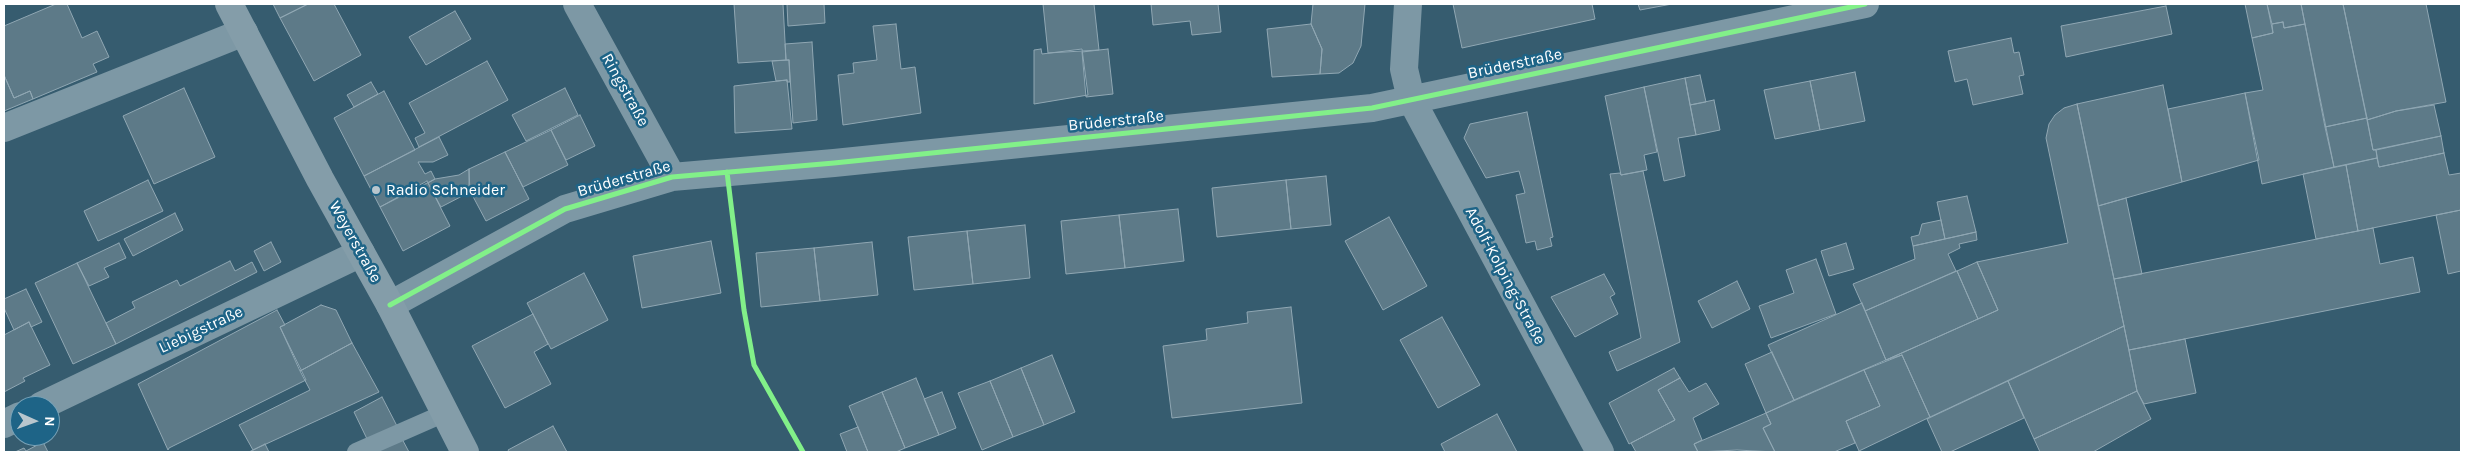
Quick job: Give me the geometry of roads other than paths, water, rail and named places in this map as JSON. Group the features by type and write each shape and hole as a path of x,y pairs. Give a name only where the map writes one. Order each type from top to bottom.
{"main road":[{"name":"Weyerstraße","path":"229,4 390,305 465,452"}],"street":[{"name":"Ringstraße","path":"577,4 672,176"},
{"name":"Adolf-Kolping-Straße","path":"1408,4 1404,70 1411,99 1600,452"},
{"name":"Brüderstraße","path":"390,305 565,209 672,176 834,163 1372,108 1865,4"},
{"path":"4,128 244,32"},
{"name":"Liebigstraße","path":"60,397 361,253"}],"lane":[{"path":"356,452 445,413"}],"place":[{"name":"Radio Schneider","path":"376,190"}]}
